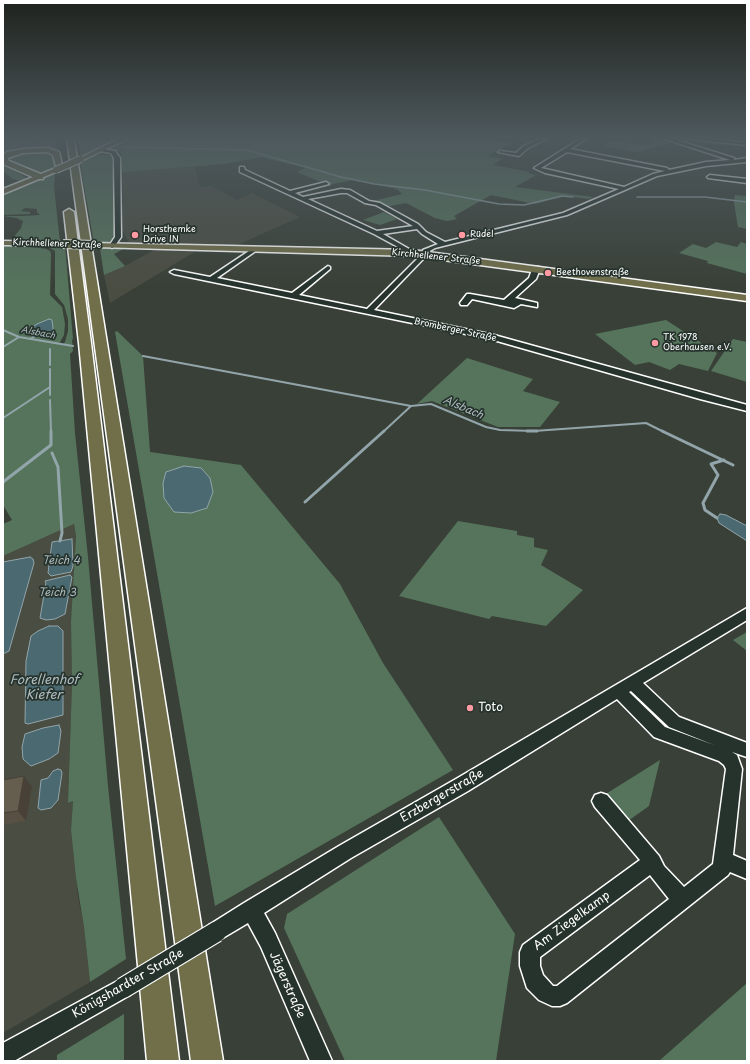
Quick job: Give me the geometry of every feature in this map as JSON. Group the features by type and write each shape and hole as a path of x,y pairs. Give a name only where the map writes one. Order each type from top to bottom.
{"highway":[{"path":"67,189 85,343 163,1061"},
{"path":"77,189 207,1061"}],"main road":[{"name":"Kirchhellener Straße","path":"3,243 413,253 747,298"}],"street":[{"path":"117,189 118,237 122,240 122,246"},
{"path":"279,189 413,253"},
{"path":"288,193 306,189"},
{"path":"368,312 425,254 425,251 427,250 444,244 565,214 622,189"},
{"path":"302,199 348,191 367,202 378,204 444,244"},
{"path":"376,234 418,227"},
{"name":"Kirchhellener Straße","path":"112,246 118,237"},
{"path":"211,279 255,249"},
{"path":"293,296 328,268"},
{"path":"464,303 468,294 501,302 506,301 532,279 536,269"},
{"name":"Bromberger Straße","path":"174,272 491,336 703,397 747,408"},
{"path":"506,301 514,306 520,301 534,305"},
{"name":"Erzbergerstraße","path":"251,910 345,852 462,785 747,613"},
{"path":"625,687 674,722 747,750"},
{"name":"Am Ziegelkamp","path":"625,687 660,732 725,756 731,760 734,768 722,869 560,996 552,996 546,993 534,981 530,966 530,952 653,862"},
{"path":"601,800 653,862 658,872 683,900"},
{"path":"723,860 747,870"},
{"name":"Königshardter Straße","path":"3,1055 123,988 251,910"},
{"name":"Jägerstraße","path":"251,910 268,940 321,1061"}],"shaded area":[{"path":"122,189 217,189 237,200 252,193 300,217 235,246 129,243 123,231"},
{"path":"154,250 196,251 110,303 104,275 125,266"},
{"path":"74,524 76,536 71,621 72,684 68,803 73,801 71,830 78,897 84,927 90,982 3,1033 3,556"}],"green space":[{"path":"18,189 54,189 60,242 11,241 21,228 23,221 17,218 3,216 39,215 39,213 37,213 37,209 25,208 21,211 30,212 30,214 3,215 3,195"},
{"path":"85,189 113,189 114,233 112,241 94,243"},
{"path":"395,189 528,189 593,197 589,199 565,196 535,204 491,195 454,216 457,219 447,221 435,218 406,203 385,207 373,201 402,194"},
{"path":"735,195 747,196 747,229 738,227 734,203"},
{"path":"384,212 397,219 380,225 363,220"},
{"path":"716,242 737,247 741,242 747,244 747,274 707,263 708,261 679,253 693,244 706,248"},
{"path":"3,245 22,245 50,251 50,295 62,307 65,324 64,335 59,344 62,345 65,342 68,331 68,319 64,305 55,294 55,251 50,248 31,246 65,247 73,339 73,351 70,354 75,433 88,557 108,786 126,959 90,982 71,830 73,801 68,803 72,684 71,621 76,536 74,524 3,556 3,524 12,520 3,505"},
{"path":"100,248 125,248 114,254 125,266 104,275"},
{"name":"TK 1978 Oberhausen e.V.","path":"666,320 717,353 708,371 679,364 670,370 649,362 635,365 595,334"},
{"path":"117,331 143,356 150,452 241,465 340,584 383,663 453,770 215,906 115,332"},
{"path":"733,339 747,342 747,382 711,371"},
{"path":"467,358 533,379 523,391 560,402 540,427 498,427 432,401 417,404"},
{"path":"458,521 517,531 517,535 534,538 534,547 548,550 541,565 583,590 546,626 492,616 489,619 399,596"},
{"path":"747,632 747,651 733,640"},
{"path":"660,760 649,806 625,823 601,797"},
{"path":"439,817 515,934 496,1061 345,1061 284,928 287,914"},
{"path":"747,983 747,1061 659,1061"},
{"path":"124,1014 124,1061 57,1061 57,1055"}],"water":[{"path":"49,319 52,320 53,328 51,335 43,336 29,333 27,331 37,324"},
{"path":"184,466 201,468 210,478 213,492 207,508 191,513 174,512 164,498 163,483 166,472"},
{"path":"720,514 726,515 747,526 747,541 719,523 717,518"},
{"name":"Teich 4","path":"72,539 73,566 71,572 51,576 48,573 52,542"},
{"path":"30,557 33,559 34,563 9,651 3,654 3,562"},
{"name":"Teich 3","path":"70,575 72,577 65,614 55,619 46,620 40,618 46,583 45,581"},
{"name":"Forellenhof Kiefer","path":"49,626 58,626 63,631 63,715 28,724 25,723 26,661 31,636"},
{"path":"59,725 61,731 58,753 49,759 31,766 23,759 22,747 25,734"},
{"path":"58,769 61,770 62,773 58,800 51,808 41,810 38,808 41,780 48,778 53,771"}],"building":[{"path":"24,776 18,811 3,813 3,780"}],"waterway":[{"path":"414,189 499,204 524,205 562,196 573,197"},
{"path":"637,197 705,197 747,202"},
{"name":"Alsbach","path":"3,330 19,337"},
{"name":"Alsbach","path":"30,339 37,335"},
{"path":"3,347 19,337"},
{"name":"Alsbach","path":"19,337 30,339"},
{"name":"Alsbach","path":"30,339 73,346"},
{"path":"50,349 50,365"},
{"name":"Alsbach","path":"143,356 411,406"},
{"path":"50,369 50,387"},
{"path":"3,418 50,387"},
{"path":"50,387 50,395"},
{"path":"50,400 51,432"},
{"name":"Alsbach","path":"411,406 431,404 486,427 500,430 534,431"},
{"path":"383,432 411,406"},
{"name":"Alsbach","path":"534,431 646,423 662,431"},
{"path":"305,502 384,431"},
{"name":"Alsbach","path":"527,431 534,431"},
{"name":"Alsbach","path":"662,431 723,460"},
{"path":"3,482 51,445 51,432"},
{"path":"52,453 58,467 62,533 60,541"},
{"name":"Alsbach","path":"717,518 705,510 703,503 718,475 711,464 723,460"},
{"name":"Alsbach","path":"723,460 733,465"}],"place":[{"name":"Horsthemke Drive IN","path":"135,235"},
{"name":"Rüdel","path":"462,235"},
{"name":"Beethovenstraße","path":"548,273"},
{"name":"TK 1978 Oberhausen e.V.","path":"655,343"},
{"name":"Toto","path":"470,708"}]}
